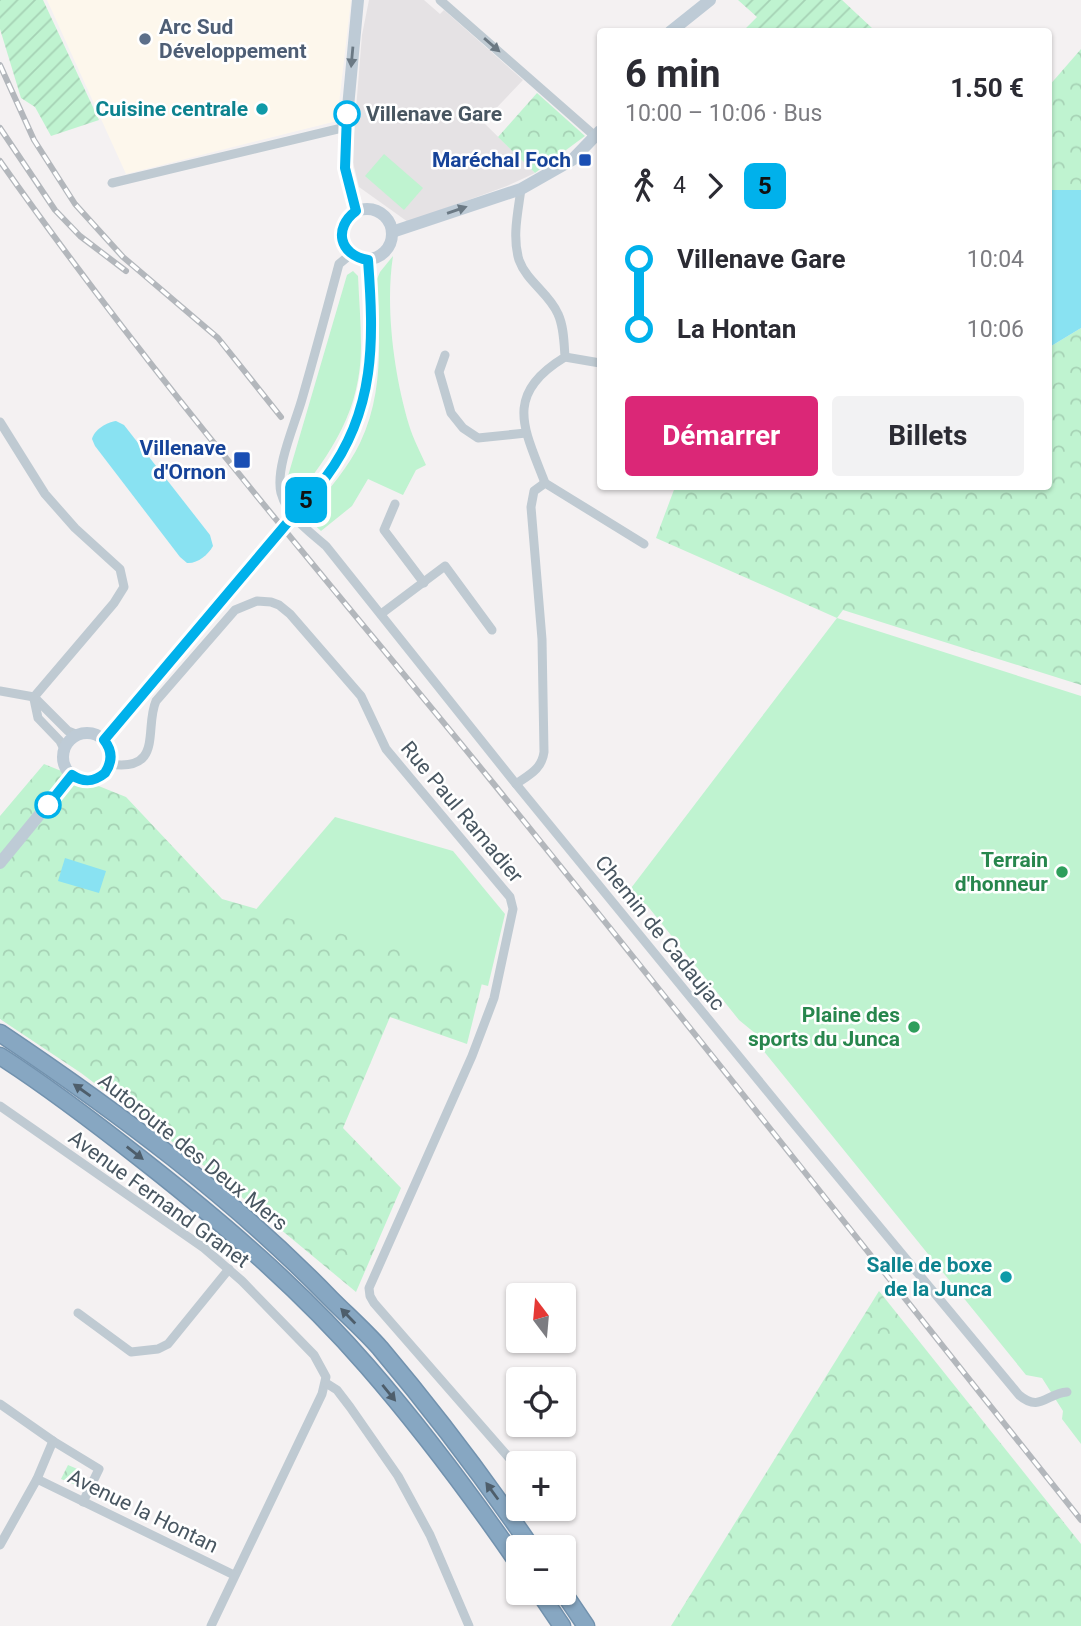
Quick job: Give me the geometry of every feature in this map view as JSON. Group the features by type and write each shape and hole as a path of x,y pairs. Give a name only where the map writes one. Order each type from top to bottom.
{"highway":[{"name":"Autoroute des Deux Mers","path":"0,1033 122,1118 206,1183 291,1258 378,1347 463,1451 522,1535"},
{"name":"Autoroute des Deux Mers","path":"0,1056 119,1141 198,1203 278,1273 366,1365 450,1468 506,1546"},
{"path":"547,1605 562,1626"},
{"path":"572,1605 586,1626"}],"main road":[{"path":"356,211 345,168 346,127 359,0"},
{"path":"675,28 710,0"},
{"path":"392,232 521,189 572,160 597,135"},
{"path":"372,209 380,212 391,224 392,232 392,240 383,254 368,260 351,254 342,240 344,223 356,211 372,209"},
{"path":"104,740 337,462 352,435 362,408 370,359 368,260"},
{"path":"91,734 104,740 110,751 110,764 105,773 92,780 78,779 72,775 65,764 68,744 78,735 91,734"},
{"path":"0,863 72,775"}],"street":[{"path":"440,0 597,133"},
{"path":"112,183 346,127"},
{"path":"521,189 515,237 517,253 525,273 558,314 565,357"},
{"name":"Chemin de Cadaujac","path":"351,254 340,264 288,446 280,486 291,513 326,545 516,784 1019,1395 1028,1401 1038,1402 1067,1392"},
{"path":"445,355 439,372 451,413 463,428 478,438 526,433"},
{"path":"597,362 565,357 542,373 531,387 523,410 526,433 545,483 644,544"},
{"path":"0,422 45,494 75,528 120,569 124,587 114,603 34,697"},
{"path":"516,784 536,769 543,758 542,639 531,507 534,491 545,483"},
{"path":"395,504 384,530 424,583"},
{"path":"381,614 444,566 492,630"},
{"name":"Rue Paul Ramadier","path":"110,764 126,765 146,753 151,741 156,701 231,614 248,602 271,602 290,614 361,696 392,757 510,897 513,909 494,998 477,1044 369,1288 374,1303 506,1454"},
{"path":"0,691 34,697 68,730 78,735"},
{"path":"34,697 38,718 60,741 65,751"},
{"name":"Avenue Fernand Granet","path":"0,1106 194,1241 229,1269 303,1342 320,1364 326,1382 344,1398 398,1476 430,1535 469,1626"},
{"path":"78,1313 131,1352 158,1349 168,1343 229,1269"},
{"path":"211,1626 326,1382"},
{"path":"0,1404 52,1441 99,1469 83,1502"},
{"path":"0,1545 37,1479 52,1441"},
{"name":"Avenue la Hontan","path":"37,1479 234,1575"}],"shaded area":[{"path":"47,0 351,0 337,121 126,174"},
{"path":"369,0 424,0 440,14 444,10 523,80 483,122 535,173 408,222 359,187 352,158 362,35"}],"green space":[{"path":"0,0 43,0 99,120 51,136 35,107 21,98 0,29"},
{"path":"738,0 842,0 872,28 746,28 757,17"},
{"path":"1081,49 1081,190 1052,190 1052,82"},
{"path":"537,93 585,136 535,173 498,137"},
{"path":"384,154 423,188 404,210 365,176"},
{"path":"393,256 390,297 395,363 409,425 426,465 416,470 403,495 368,479 352,506 321,531 306,517 349,463 368,423 379,362 377,279"},
{"path":"353,271 358,276 361,337 356,390 342,429 332,447 294,500 288,476 347,275"},
{"path":"1081,328 1081,685 843,610 837,618 656,538 674,490 1052,490 1052,346"},
{"name":"Plaine des sports du Junca","path":"837,618 1081,696 1081,1444 1062,1419 1063,1411 1042,1378 1026,1375 762,1049 756,1034 739,1020 646,904 633,905 625,896"},
{"path":"44,764 126,797 222,899 484,975 467,1044 390,1017 343,1128 401,1188 356,1292 203,1165 81,1073 0,1019 0,816"},
{"path":"335,817 453,851 505,914 488,986 253,924 252,914"},
{"path":"879,1291 1081,1544 1081,1626 671,1626"},
{"path":"68,1465 82,1471 76,1485 61,1479"}],"water":[{"path":"1052,190 1081,190 1081,328 1052,346"},
{"path":"116,421 124,425 210,535 213,546 205,556 191,563 180,557 95,446 92,439 95,433"},
{"path":"65,858 106,871 99,893 58,881"}],"railway":[{"path":"0,65 34,140 75,204 123,257 218,338 281,417"},
{"path":"0,128 55,210 80,236 126,271"},
{"path":"0,161 58,242 179,399 493,783 1081,1520"}],"bus line":[{"name":"5","path":"48,805 72,775 78,779 92,780 105,773 111,757 104,740 114,725 326,477 345,449 358,422 370,368 371,315 368,260 351,254 342,240 344,223 356,211 345,168 347,114"}],"place":[{"name":"Arc Sud Développement","path":"145,39"},
{"name":"Cuisine centrale","path":"262,109"},
{"name":"Villenave Gare","path":"347,114"},
{"name":"Maréchal Foch","path":"585,160"},
{"name":"Villenave d'Ornon","path":"242,460"},
{"name":"Terrain d'honneur","path":"1062,872"},
{"name":"Plaine des sports du Junca","path":"914,1027"},
{"name":"Salle de boxe de la Junca","path":"1006,1277"}]}
